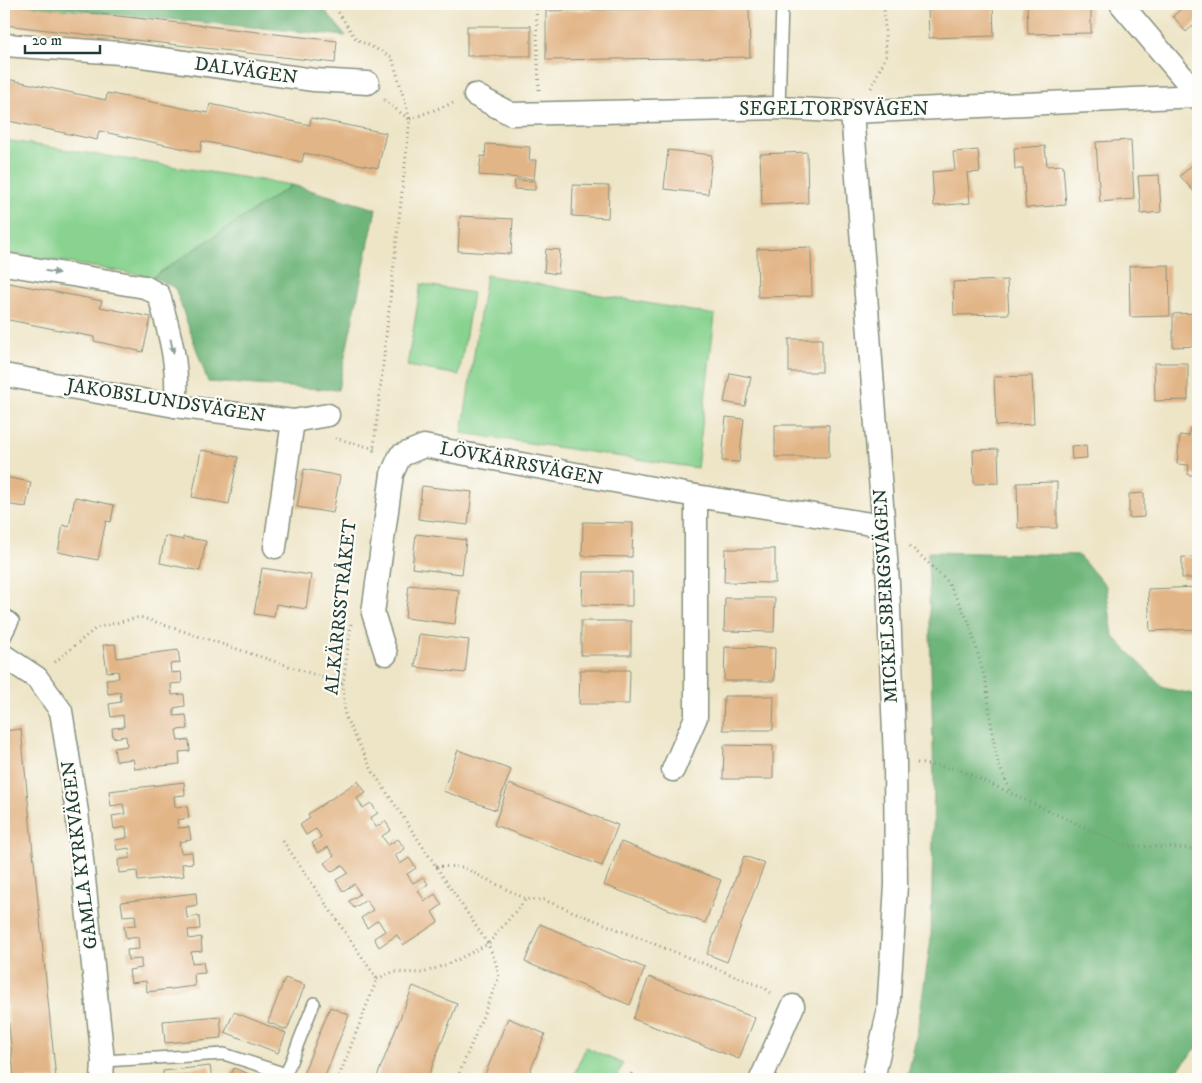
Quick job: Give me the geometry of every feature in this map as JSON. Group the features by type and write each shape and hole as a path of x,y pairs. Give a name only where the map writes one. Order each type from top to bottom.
{"street":[{"path":"1121,4 1198,96"},
{"name":"DALVÄGEN","path":"4,45 120,53 314,80 368,83"},
{"name":"SEGELTORPSVÄGEN","path":"475,95 511,114 779,108 856,112 1198,96"},
{"name":"MICKELSBERGSVÄGEN","path":"856,112 888,592 895,760 896,885 888,1013 873,1079"},
{"path":"4,264 145,288 159,295 173,349 177,392 175,406"},
{"name":"JAKOBSLUNDSVÄGEN","path":"4,375 175,406 293,421 328,415"},
{"path":"274,548 293,421"},
{"name":"LÖVKÄRRSVÄGEN","path":"400,456 424,446 696,496 883,526"},
{"path":"386,654 373,613 392,474 400,456"},
{"path":"673,770 696,717 696,496"},
{"name":"GAMLA KYRKVÄGEN","path":"4,656 37,678 61,711 77,812 102,1070"},
{"path":"761,1079 793,1006"}],"lane":[{"path":"779,108 782,4"},
{"path":"4,613 13,621 4,639"},
{"path":"102,1070 224,1054 286,1074 314,1003"}],"path":[{"path":"333,4 356,39 392,56 410,119 372,458"},
{"path":"536,4 540,113"},
{"path":"856,112 886,56 884,4"},
{"path":"368,83 380,97 410,119"},
{"path":"410,119 475,95"},
{"path":"328,415 328,436 400,456"},
{"path":"883,526 919,554 948,582 969,622 986,683 998,763 1011,793"},
{"name":"ALKÄRRSSTRÅKET","path":"352,615 343,684 345,716 373,772 488,944 496,963 499,977 457,1079"},
{"path":"37,678 96,628 140,617 343,684"},
{"path":"895,760 958,769 1123,845 1198,849"},
{"path":"283,841 377,979"},
{"path":"435,866 462,867 526,899 544,900 765,988 793,1006"},
{"path":"338,1079 377,979 393,972 422,974 453,962 488,944 526,899"},
{"path":"630,1079 632,1072"}],"green space":[{"path":"7,4 320,4 346,36"},
{"path":"4,140 292,185 153,277 4,252"},
{"path":"292,185 376,209 338,390 208,382 175,288 153,277"},
{"path":"486,275 715,315 697,468 462,433"},
{"path":"421,284 473,293 459,375 407,366"},
{"path":"928,552 1078,555 1106,586 1113,636 1164,688 1198,695 1198,1046 1170,1079 907,1079 917,1033 931,939 934,783"},
{"path":"586,1047 623,1064 616,1079 572,1079"}],"building":[{"path":"4,4 337,41 335,63 4,25"},
{"path":"993,4 994,36 929,38 928,6"},
{"path":"1027,4 1091,4 1091,33 1028,34"},
{"path":"1187,4 1193,4 1198,10 1198,21 1186,32 1173,16"},
{"path":"749,7 750,57 546,60 546,11"},
{"path":"467,26 531,26 531,56 467,56"},
{"path":"7,79 106,100 107,93 208,113 210,104 310,125 311,118 386,133 378,168 304,153 302,162 202,141 200,152 99,131 97,140 4,120 4,89"},
{"path":"1131,140 1134,199 1100,202 1096,142"},
{"path":"486,144 530,147 529,160 536,160 534,179 479,175 481,156 485,157"},
{"path":"1045,146 1047,166 1063,165 1066,205 1026,208 1023,169 1015,169 1014,148"},
{"path":"668,150 712,155 708,194 664,189"},
{"path":"978,150 980,172 967,173 970,203 934,206 932,172 955,170 953,152"},
{"path":"807,152 808,203 762,205 760,154"},
{"path":"1198,160 1198,196 1180,176"},
{"path":"1159,175 1161,212 1141,214 1138,176"},
{"path":"515,180 535,181 535,190 514,189"},
{"path":"573,185 609,186 608,218 572,216"},
{"path":"460,216 513,219 511,254 458,251"},
{"path":"811,247 812,296 758,297 757,249"},
{"path":"546,249 560,250 558,274 544,272"},
{"path":"1169,265 1170,316 1130,317 1129,266"},
{"path":"1007,280 1009,314 954,315 953,282"},
{"path":"4,282 102,301 100,307 151,317 143,352 94,341 94,337 4,319"},
{"path":"1198,313 1198,346 1173,347 1173,314"},
{"path":"789,339 822,339 822,372 789,372"},
{"path":"1154,363 1188,363 1188,400 1155,401"},
{"path":"730,373 751,377 745,406 724,402"},
{"path":"1032,376 1034,424 996,426 994,377"},
{"path":"726,417 744,419 739,462 722,461"},
{"path":"775,425 829,425 829,457 775,457"},
{"path":"1190,428 1198,428 1198,475 1188,475 1189,465 1177,464 1180,435 1189,436"},
{"path":"1086,445 1087,458 1072,459 1071,446"},
{"path":"998,449 999,483 974,484 973,450"},
{"path":"201,450 238,457 229,504 192,497"},
{"path":"304,469 340,476 333,513 297,507"},
{"path":"4,477 31,482 26,507 4,504"},
{"path":"1057,482 1057,528 1018,528 1017,483"},
{"path":"422,486 472,492 468,525 418,519"},
{"path":"1144,493 1144,517 1129,518 1129,494"},
{"path":"75,497 114,505 111,522 106,521 98,560 58,552 63,525 69,527"},
{"path":"583,522 633,523 632,557 582,556"},
{"path":"416,534 466,540 462,574 412,568"},
{"path":"165,536 183,540 183,537 206,541 200,571 160,563"},
{"path":"725,549 775,549 775,583 724,582"},
{"path":"1182,557 1198,558 1198,578 1182,578"},
{"path":"262,568 311,575 306,609 276,604 274,617 254,614"},
{"path":"583,572 632,572 632,606 582,605"},
{"path":"409,585 459,590 455,624 405,618"},
{"path":"1198,587 1198,629 1150,631 1148,589"},
{"path":"725,598 775,598 774,632 724,631"},
{"path":"581,621 631,621 631,655 581,655"},
{"path":"419,634 469,640 465,673 415,667"},
{"path":"115,644 117,658 178,650 180,663 170,664 171,673 181,672 182,683 171,684 172,695 184,694 185,706 174,708 174,716 186,715 188,729 176,730 178,741 189,740 190,751 179,752 180,764 135,769 133,759 116,761 114,748 127,746 126,736 113,738 112,728 124,727 123,715 111,717 109,704 121,702 121,698 120,692 108,694 106,679 119,678 118,671 107,672 103,645"},
{"path":"725,647 775,648 774,681 724,681"},
{"path":"580,670 630,670 629,704 579,704"},
{"path":"724,696 774,696 773,730 723,730"},
{"path":"21,729 56,1079 14,1079 4,975 4,731"},
{"path":"724,745 773,746 773,779 723,779"},
{"path":"458,750 511,770 496,810 443,791"},
{"path":"358,781 366,793 357,798 363,808 371,803 378,813 370,818 376,827 385,821 391,830 382,836 388,845 398,839 405,849 395,855 400,864 409,858 416,868 407,874 413,883 423,877 428,884 418,891 425,901 435,894 442,905 432,912 438,922 403,945 397,935 379,947 374,938 385,931 378,920 367,928 361,918 373,910 366,900 354,908 349,901 360,894 354,884 343,891 336,880 348,873 342,865 331,872 324,863 334,856 328,847 318,853 312,843 321,837 319,833 316,829 306,835 300,825 310,818 308,814"},
{"path":"184,782 185,795 174,796 175,807 187,806 189,818 177,820 178,828 189,827 191,840 179,842 181,853 192,852 193,863 182,864 184,876 138,881 137,871 119,873 118,860 130,858 130,854 129,848 117,850 115,840 127,838 126,827 114,829 112,816 125,814 123,804 111,806 109,791"},
{"path":"509,784 618,825 602,866 494,825"},
{"path":"621,842 721,880 705,923 604,885"},
{"path":"744,856 765,863 727,962 707,954"},
{"path":"196,893 197,905 186,907 187,918 199,916 200,929 188,930 189,939 201,937 202,951 191,952 192,963 203,962 205,973 194,974 195,986 147,992 146,981 131,983 129,970 142,968 141,959 128,960 127,950 139,949 138,937 126,939 124,926 136,925 135,915 123,916 121,902"},
{"path":"540,924 645,968 630,1005 525,962"},
{"path":"649,977 755,1018 739,1059 633,1019"},
{"path":"285,978 305,985 287,1030 268,1022"},
{"path":"413,986 457,1004 427,1079 376,1079"},
{"path":"330,1007 349,1015 324,1079 301,1079"},
{"path":"234,1012 286,1033 278,1053 225,1032"},
{"path":"220,1016 222,1038 165,1043 163,1021"},
{"path":"508,1018 545,1034 527,1079 483,1079"},
{"path":"210,1066 212,1079 163,1079 163,1071"},
{"path":"234,1068 262,1079 229,1079"}],"waterway":[{"path":"1194,1079 1198,1075"}]}
